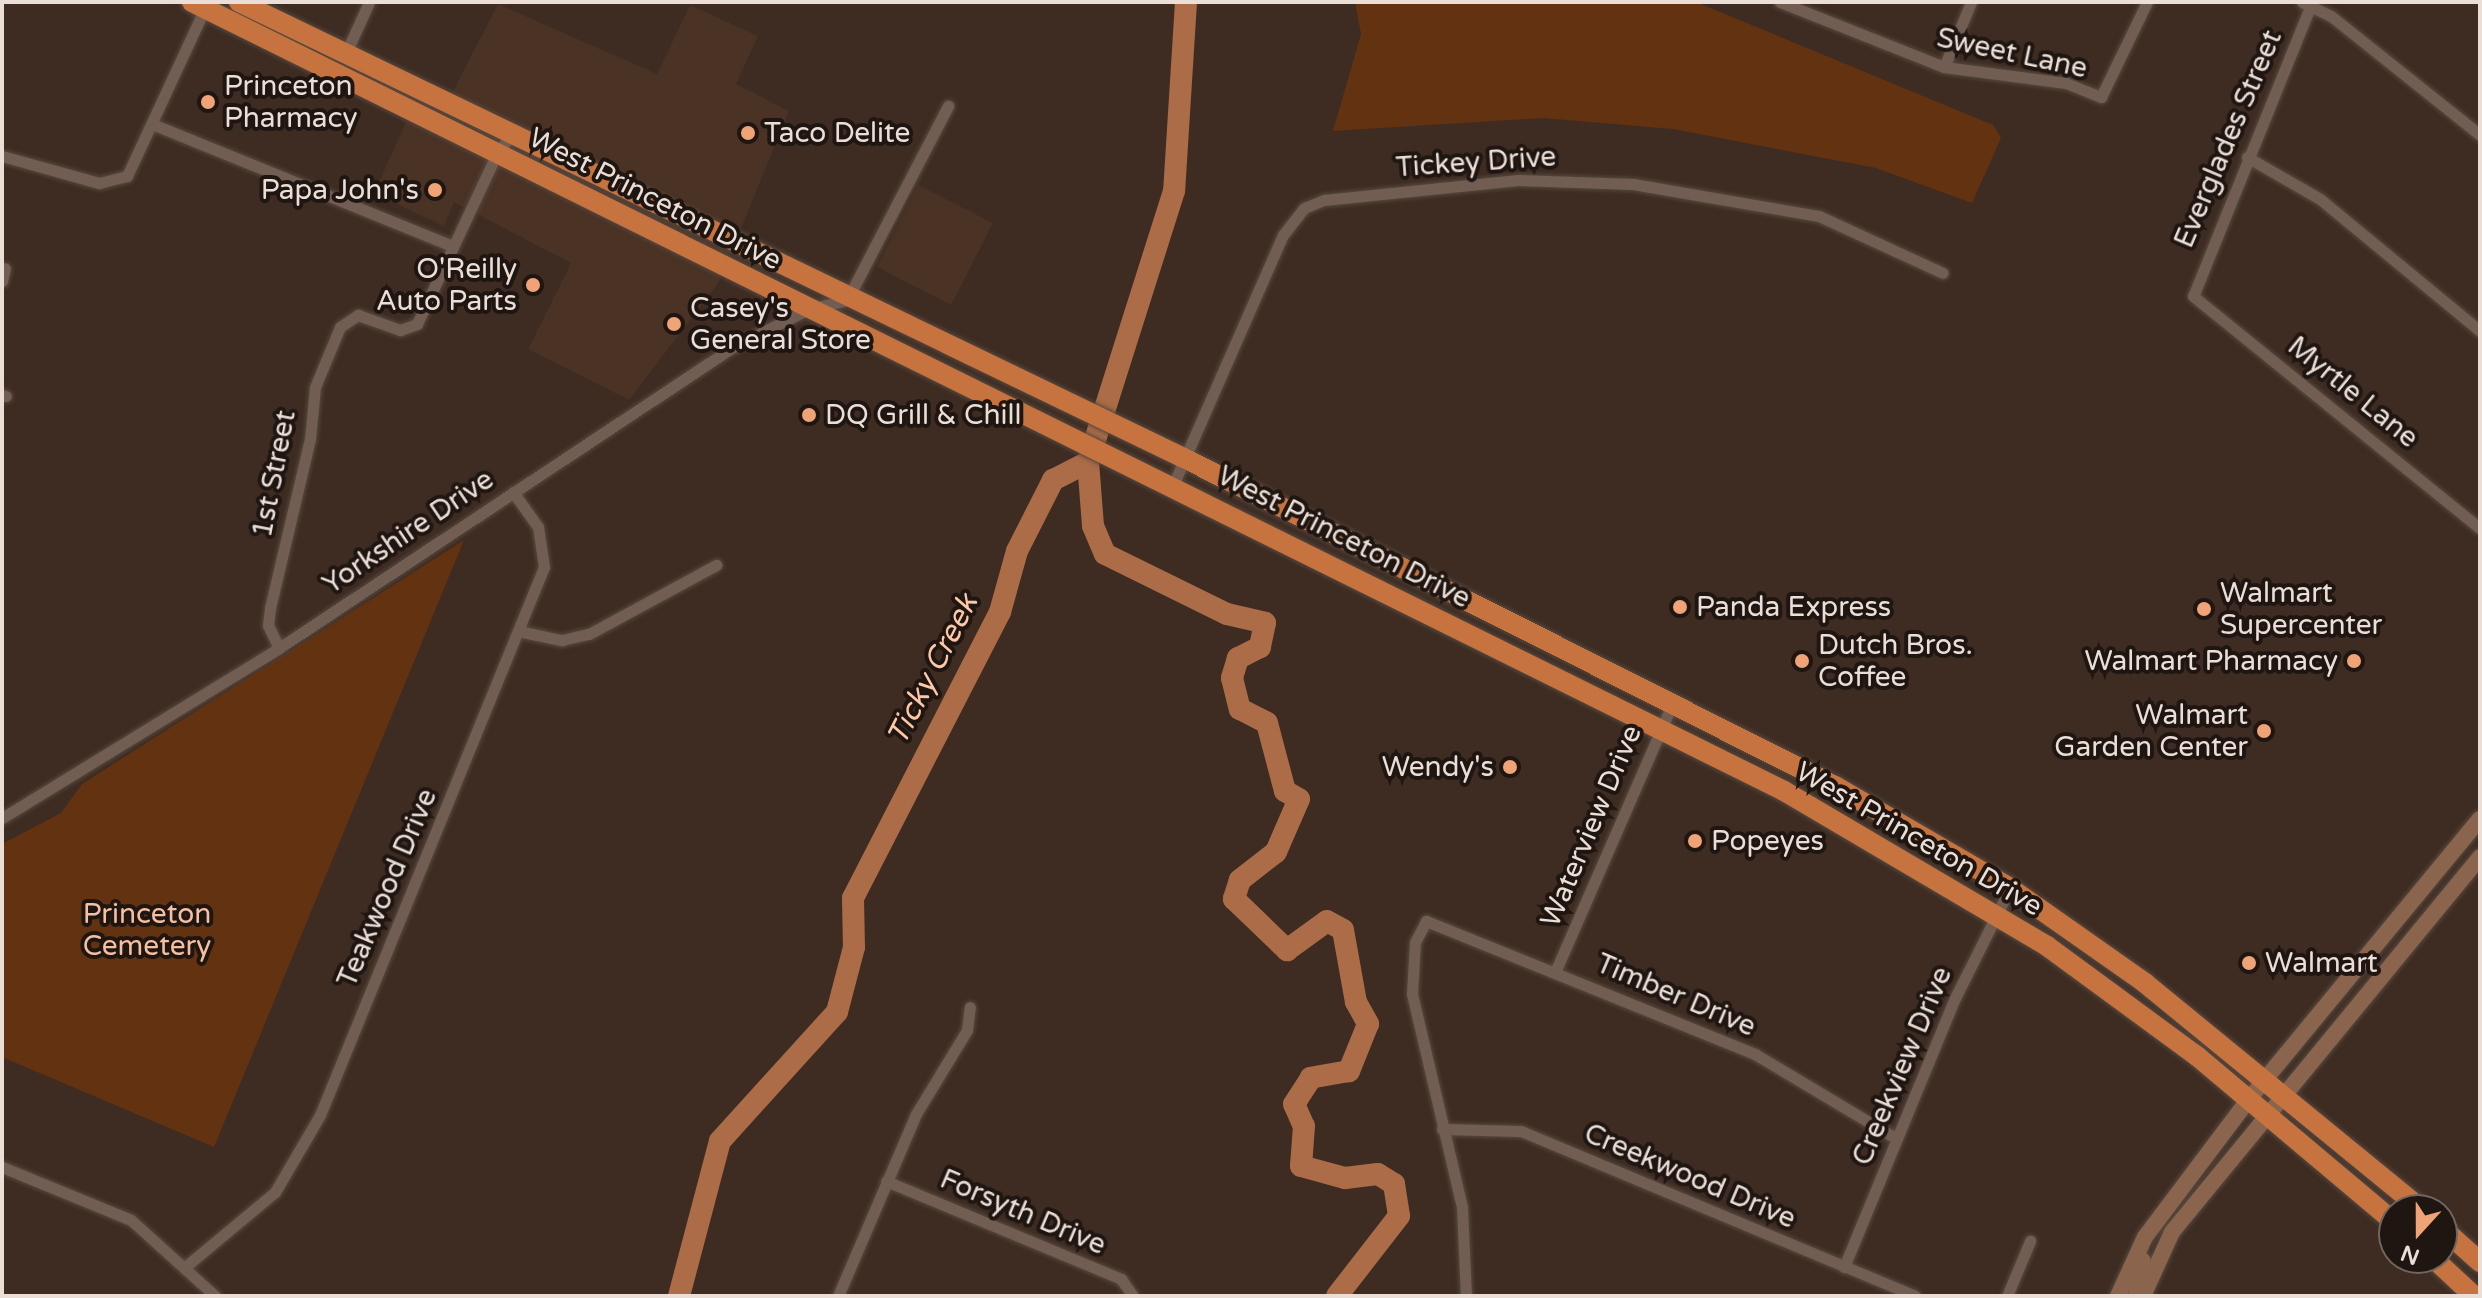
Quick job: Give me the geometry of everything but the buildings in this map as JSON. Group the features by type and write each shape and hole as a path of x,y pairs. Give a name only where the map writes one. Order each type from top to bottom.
{"highway":[{"name":"West Princeton Drive","path":"239,2 847,300 1184,458 1673,702 2010,888 2267,1079 2403,1194"},
{"name":"West Princeton Drive","path":"198,5 498,151 809,309 1174,483 1660,727 1996,913 2141,1013 2378,1208"},
{"path":"2458,1242 2480,1262"},
{"path":"2450,1274 2474,1296"}],"street":[{"path":"346,53 369,2"},
{"name":"Sweet Lane","path":"1780,2 1944,67 2066,83 2101,97 2147,2"},
{"path":"1944,67 1971,2"},
{"path":"2309,3 2480,135"},
{"name":"Everglades Street","path":"2193,296 2309,3"},
{"path":"2,156 99,183 119,181 132,168 152,124 198,5"},
{"path":"847,300 948,106"},
{"path":"152,124 453,246 498,151 513,134"},
{"path":"2247,157 2320,199 2480,331"},
{"name":"Tickey Drive","path":"1174,483 1283,235 1304,208 1324,200 1518,180 1633,184 1819,216 1943,273"},
{"name":"1st Street","path":"279,648 269,617 310,439 315,387 350,315 409,329 423,317 453,246"},
{"path":"2,281 5,268"},
{"name":"Myrtle Lane","path":"2193,296 2480,528"},
{"name":"Yorkshire Drive","path":"2,818 279,648 733,347 809,309 847,300"},
{"name":"Teakwood Drive","path":"185,1267 248,1218 297,1161 523,632 546,551 513,492"},
{"path":"523,632 562,640 589,634 716,565"},
{"name":"Waterview Drive","path":"1556,970 1673,702"},
{"path":"2118,1296 2140,1246 2249,1099 2480,819"},
{"path":"2450,856 2468,872"},
{"path":"2143,1296 2172,1232 2288,1096 2480,857"},
{"name":"Creekview Drive","path":"1844,1267 1897,1139 1996,913 2010,888"},
{"name":"Timber Drive","path":"1442,1129 1412,994 1415,942 1426,921 1556,970 1755,1054 1897,1139"},
{"path":"838,1296 886,1181 967,1030 970,1007"},
{"path":"1442,1129 1467,1238 1466,1296"},
{"name":"Creekwood Drive","path":"1442,1129 1521,1131 1915,1296"},
{"path":"2,1167 131,1220 215,1296"},
{"name":"Forsyth Drive","path":"886,1181 1121,1279 1133,1296"},
{"path":"2007,1296 2030,1241"},
{"path":"2136,1296 2145,1253 2140,1246"}],"shaded area":[{"path":"498,4 657,74 690,5 758,36 736,84 789,111 719,282 629,400 528,349 571,263 454,202 444,226 374,193 408,118 433,130"},
{"path":"918,185 993,223 951,305 877,267"}],"green space":[{"path":"1355,2 1696,2 1993,125 2001,138 1972,203 1876,168 1673,129 1543,118 1333,131 1361,34"},
{"name":"Princeton Cemetery","path":"464,540 214,1147 2,1057 2,844 61,813 82,784"}],"waterway":[{"path":"1186,2 1174,191 1088,462 1093,526 1105,554 1227,614 1265,623 1260,647 1238,658 1232,678 1240,709 1267,723 1285,791 1299,799 1276,852 1240,880 1234,899 1287,950 1327,921 1343,930 1356,1002 1368,1024 1349,1071 1311,1078 1294,1104 1304,1126 1301,1166 1345,1178 1378,1174 1394,1184 1399,1216 1337,1296"},
{"name":"Ticky Creek","path":"679,1296 720,1141 837,1012 854,947 853,898 1000,612 1017,551 1053,480 1088,462"}],"place":[{"name":"Princeton Pharmacy","path":"208,102"},
{"name":"Taco Delite","path":"748,133"},
{"name":"Papa John's","path":"435,190"},
{"name":"O'Reilly Auto Parts","path":"533,285"},
{"name":"Casey's General Store","path":"674,324"},
{"name":"DQ Grill & Chill","path":"809,415"},
{"name":"Panda Express","path":"1680,607"},
{"name":"Walmart Supercenter","path":"2204,609"},
{"name":"Dutch Bros. Coffee","path":"1802,661"},
{"name":"Walmart Pharmacy","path":"2354,661"},
{"name":"Walmart Garden Center","path":"2264,731"},
{"name":"Wendy's","path":"1510,767"},
{"name":"Popeyes","path":"1695,841"},
{"name":"Walmart","path":"2249,963"}]}
